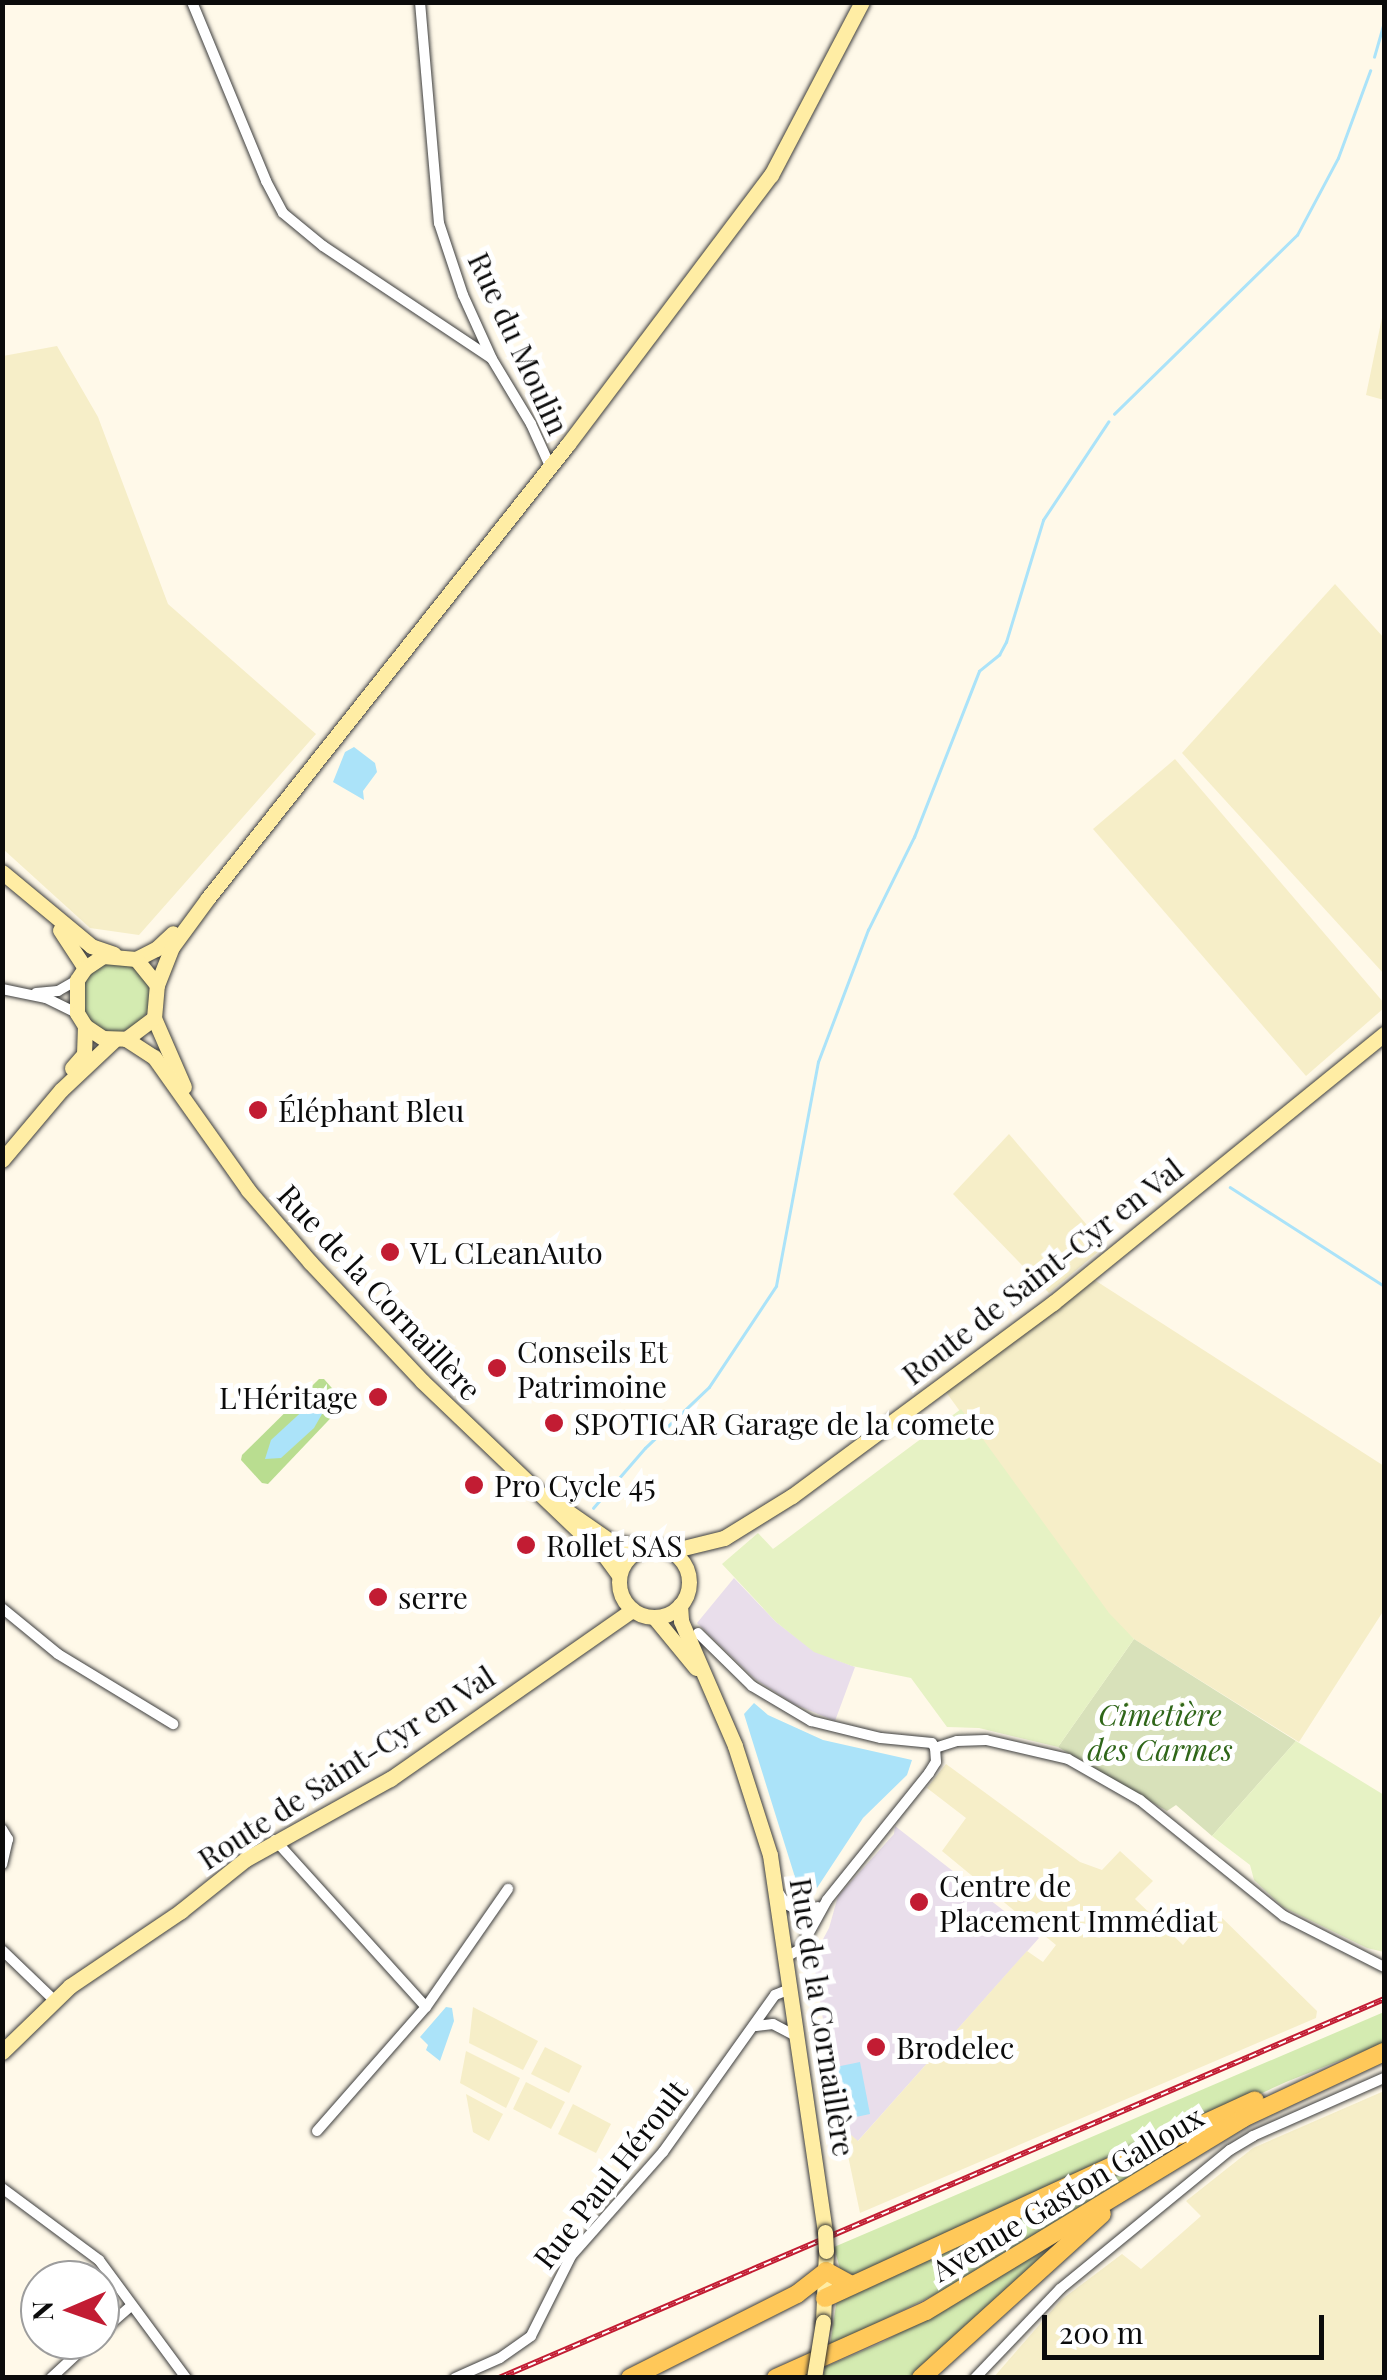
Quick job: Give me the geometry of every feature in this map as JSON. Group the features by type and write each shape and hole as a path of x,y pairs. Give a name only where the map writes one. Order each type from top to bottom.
{"main road":[{"path":"2,1160 93,1047 146,1027 154,1018 157,986 172,947 550,466 771,174 862,2"},
{"path":"2,872 91,946 136,960 157,986"},
{"path":"2,872 76,948 81,974 81,1019 93,1047"},
{"path":"136,960 156,949 208,898"},
{"path":"81,974 114,954"},
{"name":"Rue de la Cornaillère","path":"154,1018 193,1110"},
{"path":"81,1019 120,1039"},
{"name":"Route de Saint-Cyr en Val","path":"687,1570 724,1538 792,1496 1052,1303 1384,1034"},
{"name":"Rue de la Cornaillère","path":"120,1039 154,1057 248,1190 310,1262 422,1381 619,1575"},
{"name":"Rue de la Cornaillère","path":"544,1498 610,1541 646,1548"},
{"name":"Route de Saint-Cyr en Val","path":"671,1551 724,1538"},
{"path":"646,1548 671,1551 687,1570 689,1582 680,1605 654,1617 632,1610 620,1594 619,1575 628,1557 646,1548"},
{"name":"Rue de la Cornaillère","path":"680,1605 681,1621 735,1746 778,1892 825,2232 824,2311 814,2378"},
{"name":"Route de Saint-Cyr en Val","path":"2,2052 54,2000 276,1840 390,1779 632,1610"},
{"name":"Rue de la Cornaillère","path":"654,1617 703,1676"},
{"name":"Avenue Gaston Galloux","path":"776,2378 943,2301 1244,2118 1384,2052"},
{"path":"797,2294 810,2296 824,2311 849,2284 1247,2104 1313,2084"},
{"path":"921,2378 1152,2172"},
{"path":"630,2378 797,2294 826,2271 849,2284"}],"street":[{"path":"192,2 266,181 284,213 323,246 492,359"},
{"name":"Rue du Moulin","path":"420,2 439,223 463,295 492,359 531,424 550,466"},
{"path":"17,992 58,990 81,974"},
{"path":"2,989 58,1002 81,1019"},
{"path":"2,1608 58,1654 173,1724"},
{"path":"698,1633 752,1686 797,1714 880,1738 932,1742 935,1748 936,1762 929,1773 827,1900 800,1948 788,1956"},
{"path":"935,1748 958,1740 986,1740 1068,1759 1140,1800 1284,1916 1384,1966"},
{"path":"2,1829 8,1838 2,1864"},
{"path":"276,1840 426,2007"},
{"path":"316,2132 426,2007 508,1889"},
{"path":"778,1892 786,1904 804,1914 827,1900"},
{"path":"2,1950 54,2000"},
{"name":"Rue Paul Héroult","path":"455,2378 500,2358 530,2336 571,2256 663,2152 756,2026 774,1995 792,1988"},
{"path":"756,2026 774,2024 800,2040"},
{"path":"975,2378 1060,2289 1230,2150 1384,2078"},
{"path":"2,2188 98,2260 186,2378"},
{"path":"120,2315 130,2306"},
{"path":"50,2378 70,2360"}],"shaded area":[{"path":"1384,308 1384,400 1366,395"},
{"path":"57,346 98,417 168,604 316,734 139,935 90,928 3,849 3,356"},
{"path":"1335,584 1384,638 1384,974 1182,753"},
{"path":"1175,759 1384,1003 1384,1008 1306,1076 1093,829"},
{"path":"1009,1134 1105,1246 1049,1293 953,1194"},
{"path":"1093,1279 1384,1466 1384,1610 1299,1742 1134,1639 1109,1617 946,1392"},
{"path":"734,1578 776,1622 814,1651 855,1667 835,1721 794,1704 755,1679 697,1623"},
{"path":"946,1764 1080,1862 1102,1870 1120,1851 1153,1881 1135,1899 1183,1945 1213,1909 1317,2011 1316,2018 860,2213 842,2127 858,2141 1027,1951 1043,1962 1056,1945 942,1851 966,1818 927,1788"},
{"path":"895,1826 1039,1938 857,2142 840,2124 813,1958 829,1928 838,1896 894,1834"},
{"path":"473,2007 538,2041 523,2070 469,2043"},
{"path":"545,2047 582,2066 569,2093 531,2074"},
{"path":"466,2051 520,2078 506,2108 460,2083"},
{"path":"526,2082 565,2102 551,2129 513,2109"},
{"path":"1384,2091 1384,2377 993,2378 1061,2300 1122,2254 1141,2269 1201,2216 1186,2201 1253,2148"},
{"path":"466,2094 503,2114 489,2141 473,2132"},
{"path":"573,2104 611,2124 596,2153 558,2134"}],"green space":[{"path":"115,962 140,972 150,997 140,1022 115,1032 90,1022 80,997 90,972"},
{"path":"319,1379 324,1379 345,1403 268,1484 262,1483 241,1460 242,1455"},
{"path":"961,1409 1109,1613 1134,1639 1058,1747 979,1728 947,1727 911,1678 852,1666 814,1652 776,1622 722,1564 758,1533 773,1549"},
{"name":"Cimetière des Carmes","path":"1134,1639 1296,1741 1212,1836 1176,1805 1167,1811 1058,1747"},
{"path":"1296,1741 1384,1795 1384,1952 1367,1948 1283,1907 1254,1880 1250,1865 1212,1836"},
{"path":"1384,2012 1384,2043 1286,2082 859,2277 840,2269 834,2247"},
{"path":"1230,2116 997,2264 830,2346 837,2298"},
{"path":"1078,2229 915,2377 823,2378 825,2367 883,2342"}],"water":[{"path":"354,747 375,763 377,772 363,791 364,800 333,782 345,752"},
{"path":"321,1394 327,1397 326,1407 314,1428 281,1458 265,1459 271,1440"},
{"path":"754,1703 768,1715 823,1740 912,1760 907,1775 863,1818 817,1888 808,1894 799,1890 744,1714"},
{"path":"446,2007 452,2008 454,2021 440,2061 426,2050 428,2045 420,2037"},
{"path":"860,2062 870,2114 842,2120 831,2068"}],"waterway":[{"path":"1374,57 1384,22"},
{"path":"1114,414 1297,235 1338,158 1370,71"},
{"path":"593,1508 645,1448 709,1387 776,1286 818,1062 868,930 914,837 979,671 999,655 1006,642 1043,520 1108,422"},
{"path":"1230,1187 1384,1286"}],"railway":[{"path":"499,2378 1384,1999"}],"place":[{"name":"Éléphant Bleu","path":"258,1110"},
{"name":"VL CLeanAuto","path":"390,1252"},
{"name":"Conseils Et Patrimoine","path":"497,1368"},
{"name":"L'Héritage","path":"378,1397"},
{"name":"SPOTICAR Garage de la comete","path":"554,1423"},
{"name":"Pro Cycle 45","path":"474,1485"},
{"name":"Rollet SAS","path":"526,1545"},
{"name":"serre","path":"378,1597"},
{"name":"Centre de Placement Immédiat","path":"919,1902"},
{"name":"Brodelec","path":"876,2047"}]}
